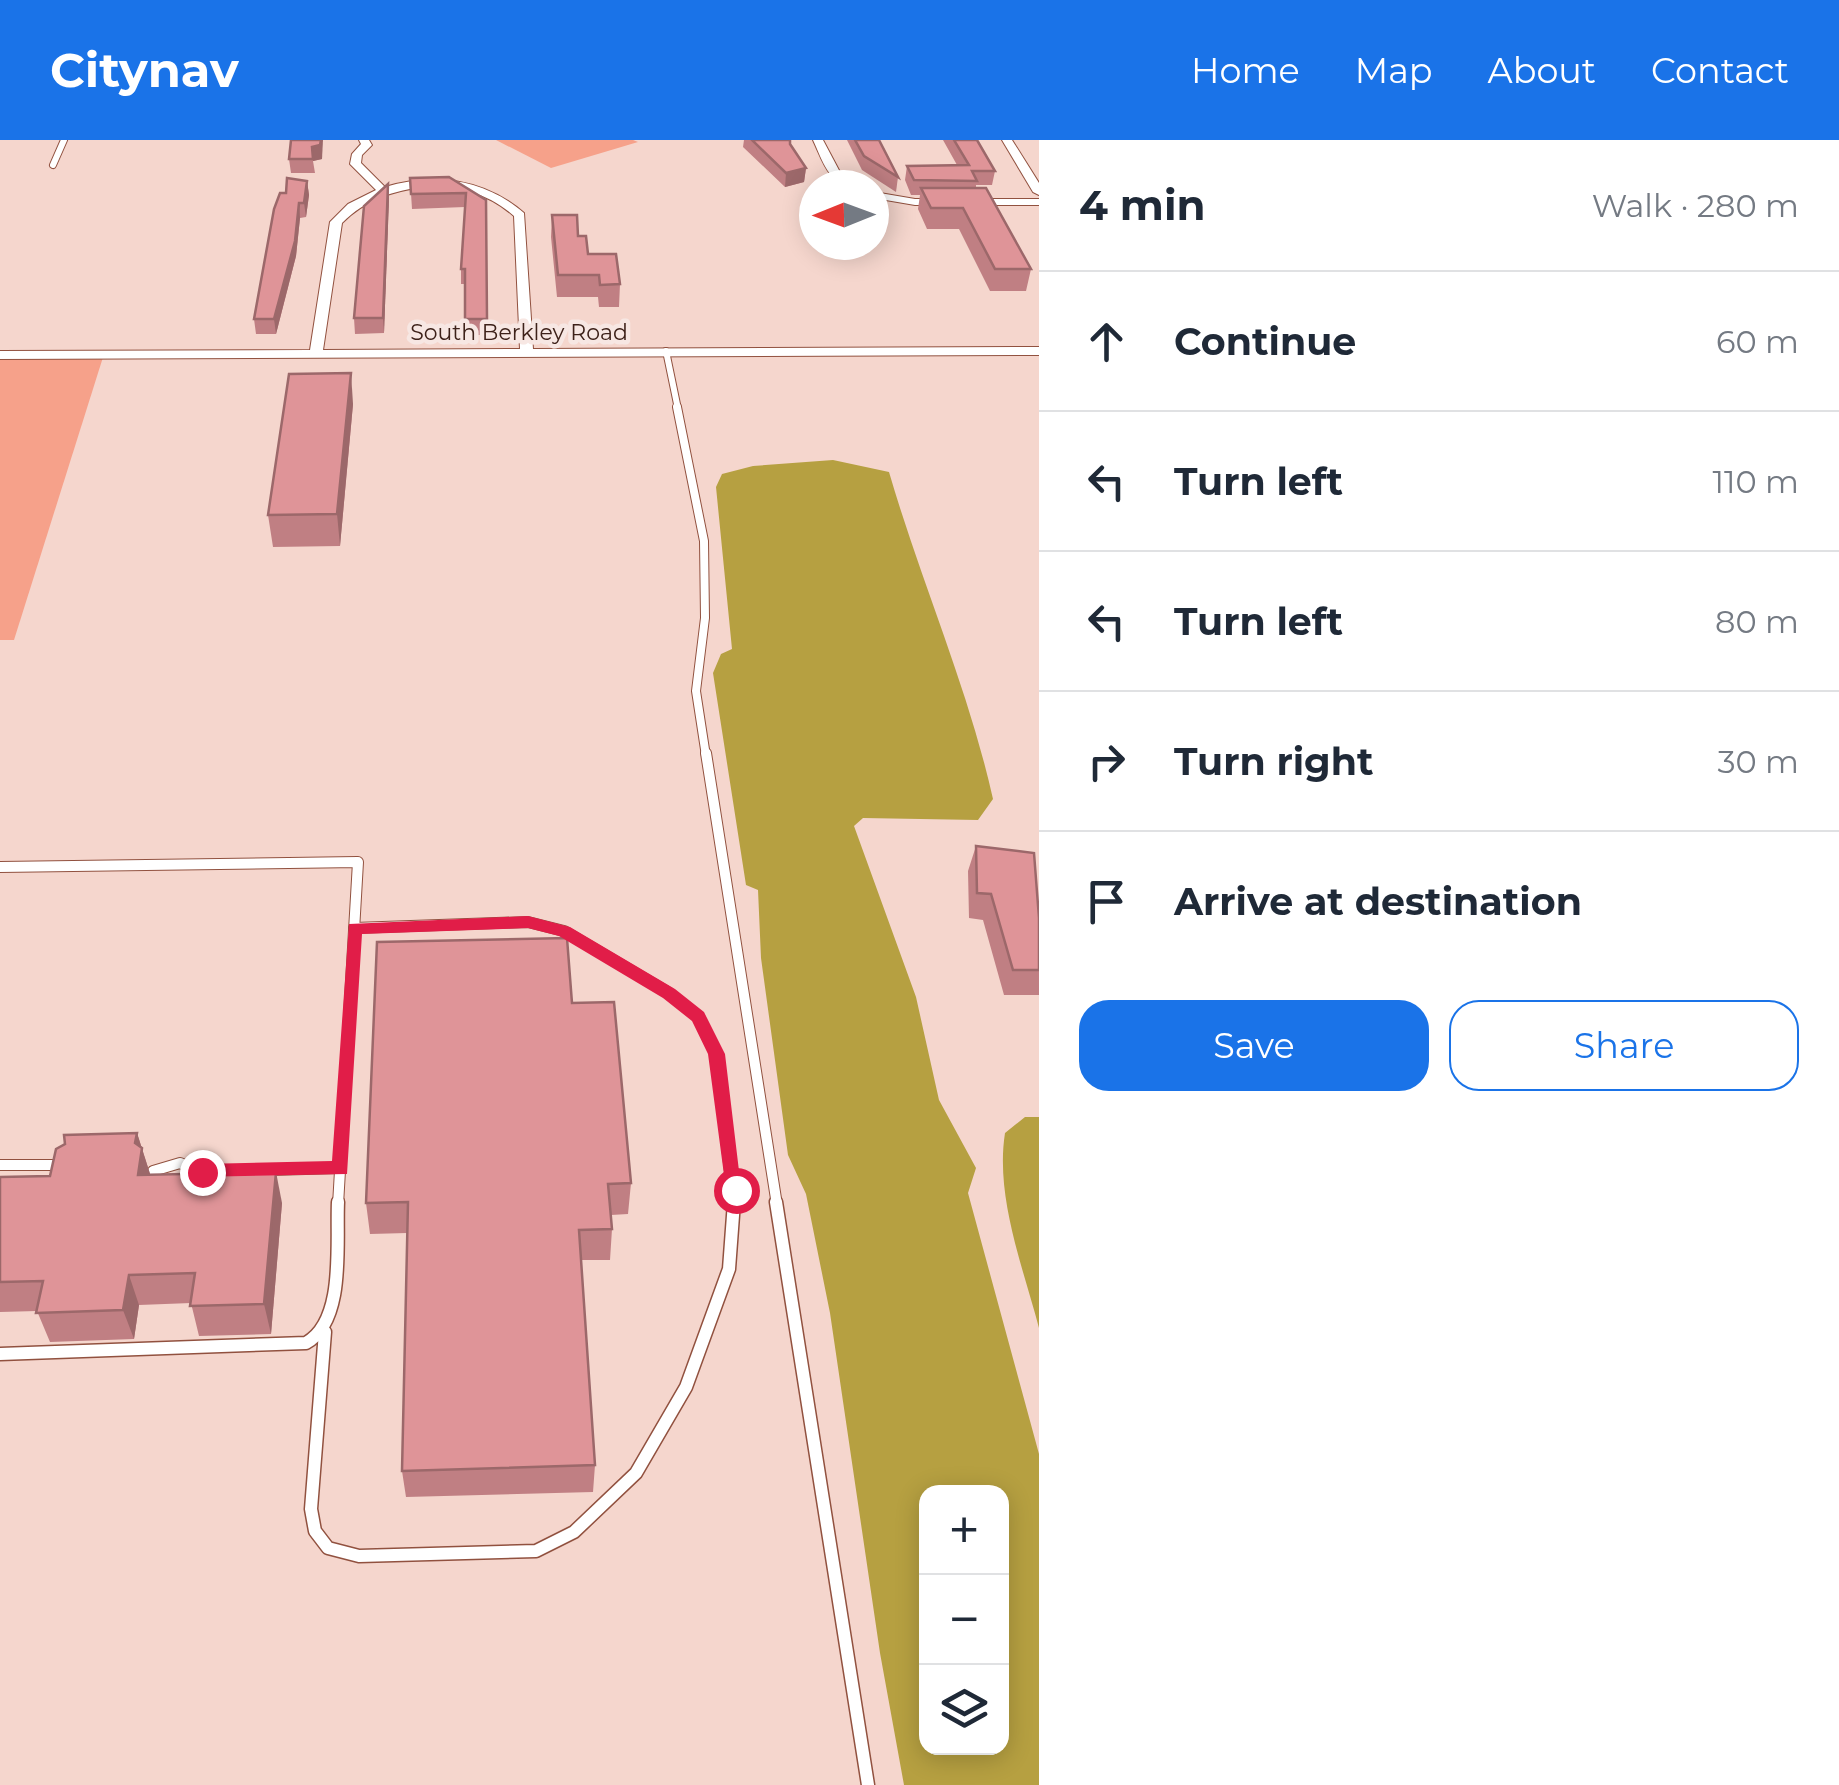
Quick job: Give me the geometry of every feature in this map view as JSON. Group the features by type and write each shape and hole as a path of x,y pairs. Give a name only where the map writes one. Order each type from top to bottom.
{"street":[{"path":"364,140 367,145 357,154 355,164 382,191"},
{"path":"818,140 833,170"},
{"path":"1007,140 1039,192"},
{"path":"316,354 336,222 348,206 382,191 436,185 489,193 512,205 520,215 527,352"},
{"path":"889,198 915,202 1039,202"},
{"name":"South Berkley Road","path":"0,355 1039,351"}],"lane":[{"path":"52,165 64,140"},
{"path":"666,351 704,540 706,618 696,692 868,1785"},
{"path":"0,867 358,862 354,928 340,1168 334,1290 325,1332 311,1509 315,1532 328,1548 359,1556 536,1551 574,1532 636,1473 686,1387 730,1269 736,1190 716,1054 698,1017 669,993 564,931 528,922 354,928"},
{"path":"0,1165 60,1162 69,1172"},
{"path":"153,1172 180,1163 202,1172 340,1168"},
{"path":"0,1354 295,1347 314,1342 325,1332"}],"shaded area":[{"path":"496,140 633,140 638,142 551,168"},
{"path":"104,354 14,640 0,640 0,355"},
{"path":"833,460 889,472 983,757 993,799 978,820 863,818 854,826 916,997 939,1100 976,1168 968,1193 1039,1454 1039,1785 904,1785 880,1653 830,1313 806,1194 788,1155 761,958 758,890 746,885 713,673 721,654 732,649 716,487 722,474 753,466"},
{"path":"1025,1117 1039,1117 1039,1328 1012,1232 1004,1182 1005,1133"}],"building":[{"path":"291,140 321,140 320,145 312,147 313,159 289,159"},
{"path":"752,140 790,140 806,168 786,173"},
{"path":"855,140 879,140 898,177 889,170 864,156"},
{"path":"954,140 977,140 995,171 972,171 977,181 914,180 907,166 969,165"},
{"path":"449,177 486,200 487,319 465,319 465,269 461,269 466,193 411,194 410,178"},
{"path":"287,178 307,181 304,203 299,203 295,241 274,319 254,319 274,209 280,193 286,193"},
{"path":"388,184 383,318 354,318 364,206"},
{"path":"921,188 986,188 1031,269 995,269 963,208 931,208"},
{"path":"552,215 577,215 578,236 586,236 588,254 616,254 620,284 600,285 599,275 558,275"},
{"path":"351,373 337,514 268,515 289,374"},
{"path":"976,846 1034,853 1039,970 1013,970 991,894 977,893"},
{"path":"567,938 572,1003 614,1002 631,1183 608,1184 612,1229 579,1230 595,1465 402,1471 408,1202 366,1203 377,942"},
{"path":"137,1133 135,1143 142,1148 138,1175 276,1172 264,1304 190,1306 195,1273 129,1275 123,1310 36,1313 43,1281 0,1282 0,1177 50,1176 56,1149 65,1144 64,1135"}],"route":[{"path":"202,1172 340,1168 354,928 528,922 564,931 669,993 698,1017 716,1054 736,1190"}]}
